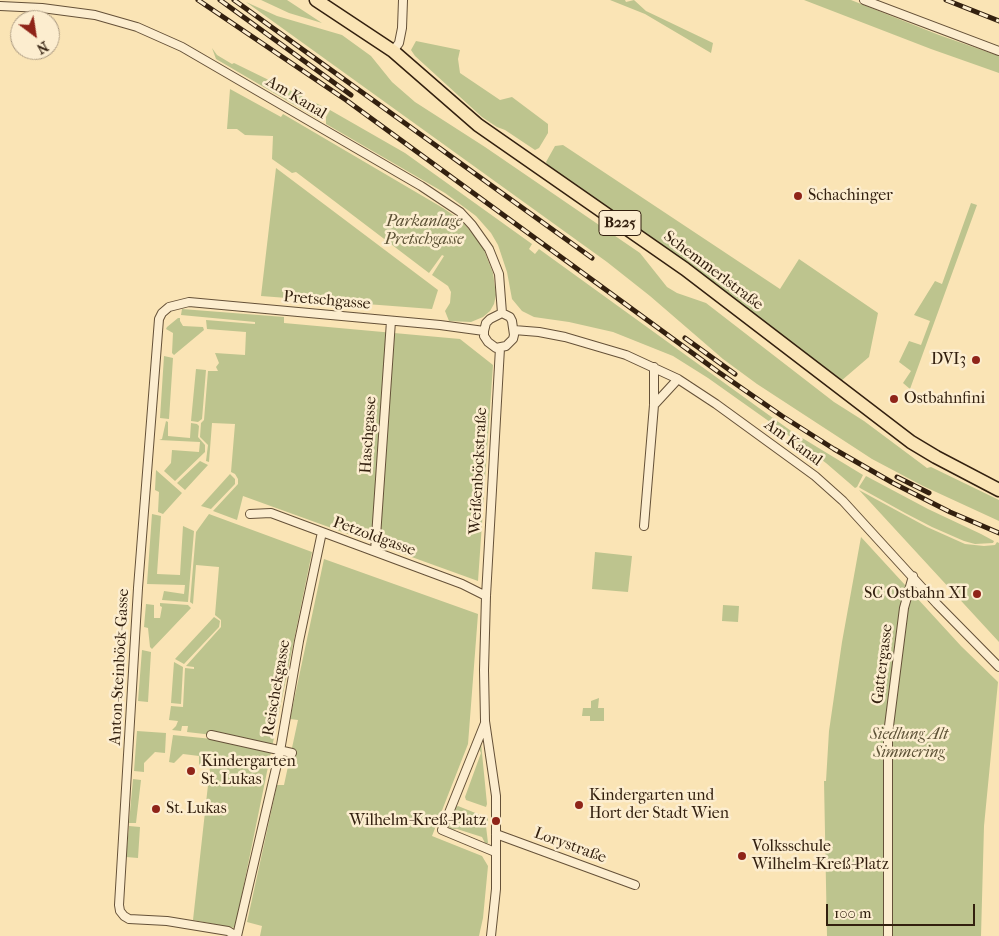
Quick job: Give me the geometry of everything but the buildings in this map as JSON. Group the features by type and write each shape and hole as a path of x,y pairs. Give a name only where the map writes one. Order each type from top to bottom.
{"main road":[{"name":"Schemmerlstraße","path":"316,0 393,51 478,125 684,269 911,442 999,490"}],"street":[{"path":"393,51 399,44 402,28 403,0"},
{"path":"864,0 999,51"},
{"name":"Am Kanal","path":"0,6 42,8 95,15 137,26 182,47 421,186 460,212 489,249 499,274 502,313"},
{"name":"Pretschgasse","path":"169,307 189,302 484,331"},
{"name":"Anton-Steinböck-Gasse","path":"169,307 162,313 158,329 138,588 119,905 120,911 129,920 177,923 228,931 237,936"},
{"path":"502,313 510,317 514,330 510,342 500,348 492,346 484,336 486,323 502,313"},
{"name":"Haschgasse","path":"375,551 391,321"},
{"name":"Am Kanal","path":"514,330 539,332 577,340 626,355 678,379 716,404 822,481 860,517 954,623 999,667"},
{"name":"Weißenböckstraße","path":"486,596 500,348"},
{"path":"644,526 654,405 654,367"},
{"path":"654,405 678,379"},
{"name":"Petzoldgasse","path":"250,514 271,513 462,584 486,596"},
{"name":"Reischekgasse","path":"237,936 280,751 299,641 322,532"},
{"name":"Gattergasse","path":"888,936 888,734 904,608 913,576"},
{"path":"486,596 484,670 486,721 496,796 496,889 491,936"},
{"path":"486,721 442,830 495,852"},
{"path":"211,736 292,753"},
{"name":"Lorystraße","path":"496,834 635,885"}],"green space":[{"path":"261,0 287,0 322,23 289,13"},
{"path":"610,0 625,0 626,2 634,0 646,11 713,43 711,53 645,14"},
{"path":"804,0 851,0 939,35 999,56 999,73 931,49"},
{"path":"246,2 277,16 342,35 371,56 392,82 415,102 485,147 640,253 667,287 677,293 706,303 834,402 864,421 927,468 931,467 999,500 999,521 923,486 872,459 757,384 723,359 650,296 607,262"},
{"path":"416,41 460,50 458,59 460,73 500,100 512,97 548,124 548,133 539,148 535,150 482,117 415,56 411,50"},
{"path":"212,48 217,55 232,64 234,63 324,107 322,118 320,120 216,59"},
{"name":"Parkanlage Pretschgasse","path":"230,89 281,117 283,114 462,221 482,245 493,273 496,295 490,311 483,317 471,322 449,321 445,311 450,303 451,292 448,286 432,275 444,256 442,255 429,273 296,172 292,173 272,159 273,136 245,135 237,129 227,129"},
{"path":"330,110 405,153 532,244 529,249 535,254 539,249 794,433 863,475 857,487 855,488 826,463 770,422 708,378 673,356 613,332 569,322 534,317 522,311 512,299 507,272 498,245 491,233 476,216 445,193 326,124 326,117"},
{"path":"563,145 780,289 799,259 878,313 869,357 841,381 549,167 546,162 555,146"},
{"path":"276,168 438,290 432,309 261,296"},
{"path":"971,203 977,205 910,389 903,383 911,371 899,362 909,341 921,345 930,321 914,315 935,281 942,284"},
{"path":"182,309 284,317 284,323 460,339 493,365 478,581 243,496 237,520 213,511 238,484 238,479 231,472 235,424 212,423 209,462 206,461 208,445 200,437 201,423 204,420 208,371 218,371 216,367 219,363 215,353 245,355 246,332 207,329 206,320 255,324 255,322 181,315"},
{"path":"180,318 183,326 203,327 204,330 174,355 172,353 173,333 166,329"},
{"path":"164,356 173,358 169,419 160,418"},
{"path":"196,369 206,370 202,419 198,422 191,421"},
{"path":"166,421 168,422 168,436 190,438 191,423 197,424 199,426 198,437 205,445 205,452 175,481 164,471 171,463 172,450 199,452 200,442 159,440 162,439"},
{"path":"200,461 208,465 185,490 177,483"},
{"path":"156,470 182,493 163,514 158,512 159,492 155,490"},
{"path":"230,474 235,479 235,484 211,509 201,506"},
{"path":"866,476 928,509 981,534 994,541 993,543 975,544 964,541 905,513 860,488"},
{"path":"859,490 927,527 965,544 984,546 999,543 999,642"},
{"path":"152,514 161,516 157,574 180,575 183,526 194,531 188,602 162,600 164,591 184,594 185,585 147,584"},
{"path":"209,514 312,552 235,928 193,920 210,767 199,766 199,756 183,754 174,763 169,762 173,735 212,739 213,735 187,732 188,726 182,726 181,731 172,730 178,721 169,720 171,706 183,707 185,668 194,669 194,667 186,666 221,627 221,620 215,615 219,567 196,565 193,604 190,602 196,532"},
{"name":"Siedlung Alt Simmering","path":"861,537 961,646 998,682 984,826 981,936 827,936 824,781 826,781 829,731 842,642"},
{"path":"595,552 632,556 628,592 592,589"},
{"path":"324,559 478,614 468,744 432,836 482,856 488,866 483,918 479,936 260,936 262,926 247,922 277,785 284,785 298,720 290,719"},
{"path":"160,603 188,605 191,608 152,649 150,647 148,628 144,627 146,604 154,605 154,618 160,618 162,607"},
{"path":"723,605 739,606 738,622 722,621"},
{"path":"214,617 220,621 219,627 184,664 175,659"},
{"path":"142,650 151,652 148,702 138,701"},
{"path":"174,662 183,667 181,704 171,703"},
{"path":"599,698 598,708 604,708 604,721 590,721 590,716 582,716 583,708 591,708 591,701"},
{"path":"137,731 166,733 165,753 155,752 144,763 144,772 134,771"},
{"path":"481,743 486,807 466,800 465,797 481,753 479,749"},
{"path":"133,779 141,780 136,823 129,823"},
{"path":"458,806 488,818 488,825 486,826 488,843 485,843 482,837 457,829 450,830 449,827"},
{"path":"129,826 140,827 138,858 126,857"}],"railway":[{"path":"198,0 346,100 717,371 782,416 893,483 950,512 999,533"},
{"path":"220,0 351,95"},
{"path":"234,0 592,258"},
{"path":"946,0 999,21"},
{"path":"685,338 735,374"},
{"path":"897,477 929,493"}],"place":[{"name":"Schachinger","path":"798,196"},
{"name":"DVI3","path":"976,360"},
{"name":"Ostbahnfini","path":"894,399"},
{"name":"SC Ostbahn XI","path":"977,594"},
{"name":"Kindergarten St. Lukas","path":"191,771"},
{"name":"Kindergarten und Hort der Stadt Wien","path":"579,805"},
{"name":"St. Lukas","path":"156,809"},
{"name":"Wilhelm-Kreß-Platz","path":"496,821"},
{"name":"Volksschule Wilhelm-Kreß-Platz","path":"742,856"}]}
